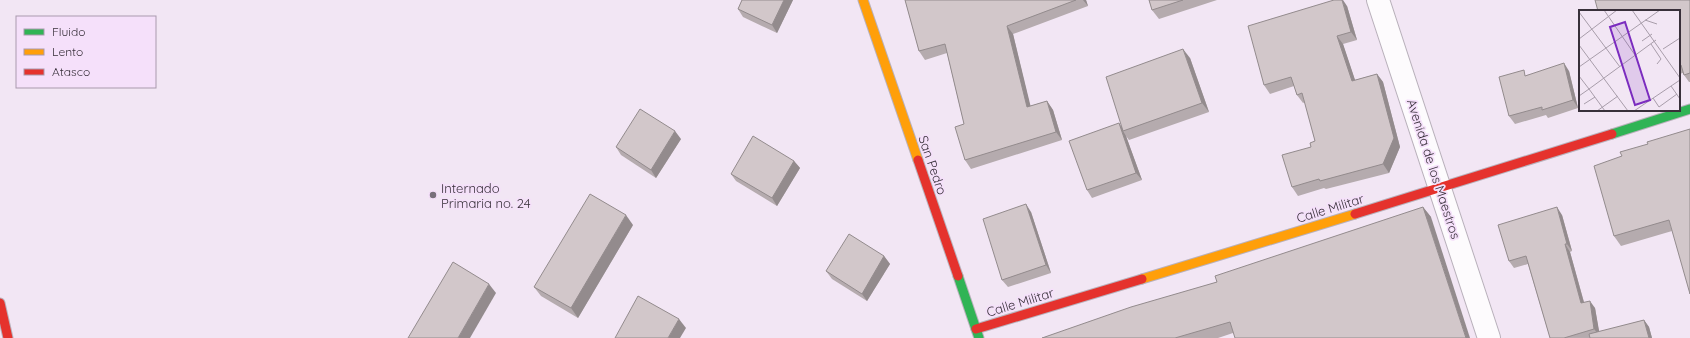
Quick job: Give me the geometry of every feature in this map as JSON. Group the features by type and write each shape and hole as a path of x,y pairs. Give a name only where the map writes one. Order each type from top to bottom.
{"street":[{"name":"San Pedro","path":"863,0 978,333"},
{"name":"Avenida de los Maestros","path":"1378,0 1489,338"},
{"name":"Calle Militar","path":"978,333 1690,109"},
{"path":"0,303 8,338"}],"building":[{"path":"742,0 784,0 772,25 738,9"},
{"path":"905,0 1076,0 1007,26 1027,107 1047,101 1056,132 965,160 955,127 964,124 945,44 919,51"},
{"path":"1149,0 1183,0 1152,10"},
{"path":"1334,0 1342,0 1351,32 1337,36 1352,81 1377,74 1394,138 1383,164 1292,187 1282,155 1311,147 1310,143 1315,141 1302,93 1297,95 1291,77 1264,85 1248,26"},
{"path":"1595,0 1690,0 1690,73 1684,75 1680,65 1680,10 1598,10"},
{"path":"1183,49 1202,103 1123,131 1106,77"},
{"path":"1564,63 1573,100 1542,110 1542,107 1509,116 1499,77 1524,70 1525,76"},
{"path":"640,109 675,131 651,170 616,147"},
{"path":"1119,123 1136,173 1087,190 1069,141"},
{"path":"1690,129 1690,294 1669,220 1614,236 1594,166 1622,156 1620,152"},
{"path":"753,136 794,161 772,198 731,174"},
{"path":"590,194 626,215 571,308 534,287"},
{"path":"1026,204 1046,265 1002,280 983,219"},
{"path":"1423,207 1466,338 1235,338 1230,322 1175,338 1042,338 1131,307 1217,282 1215,276"},
{"path":"1557,207 1567,244 1565,244 1581,303 1590,301 1594,329 1564,338 1550,338 1526,256 1509,261 1498,225"},
{"path":"849,234 884,256 862,294 826,271"},
{"path":"453,262 489,284 458,338 408,338"},
{"path":"638,296 679,319 668,338 615,338"},
{"path":"1644,320 1649,338 1590,338 1589,334"}],"traffic: fast":[{"path":"1612,134 1690,109"},
{"path":"958,276 979,338"}],"traffic: slow":[{"path":"863,0 918,160"},
{"path":"1142,279 1355,214"}],"traffic: jam":[{"path":"1355,214 1612,134"},
{"path":"918,160 958,276"},
{"path":"976,329 1142,279"},
{"path":"0,303 8,338"}],"place":[{"name":"Internado Primaria no. 24","path":"433,195"}]}
